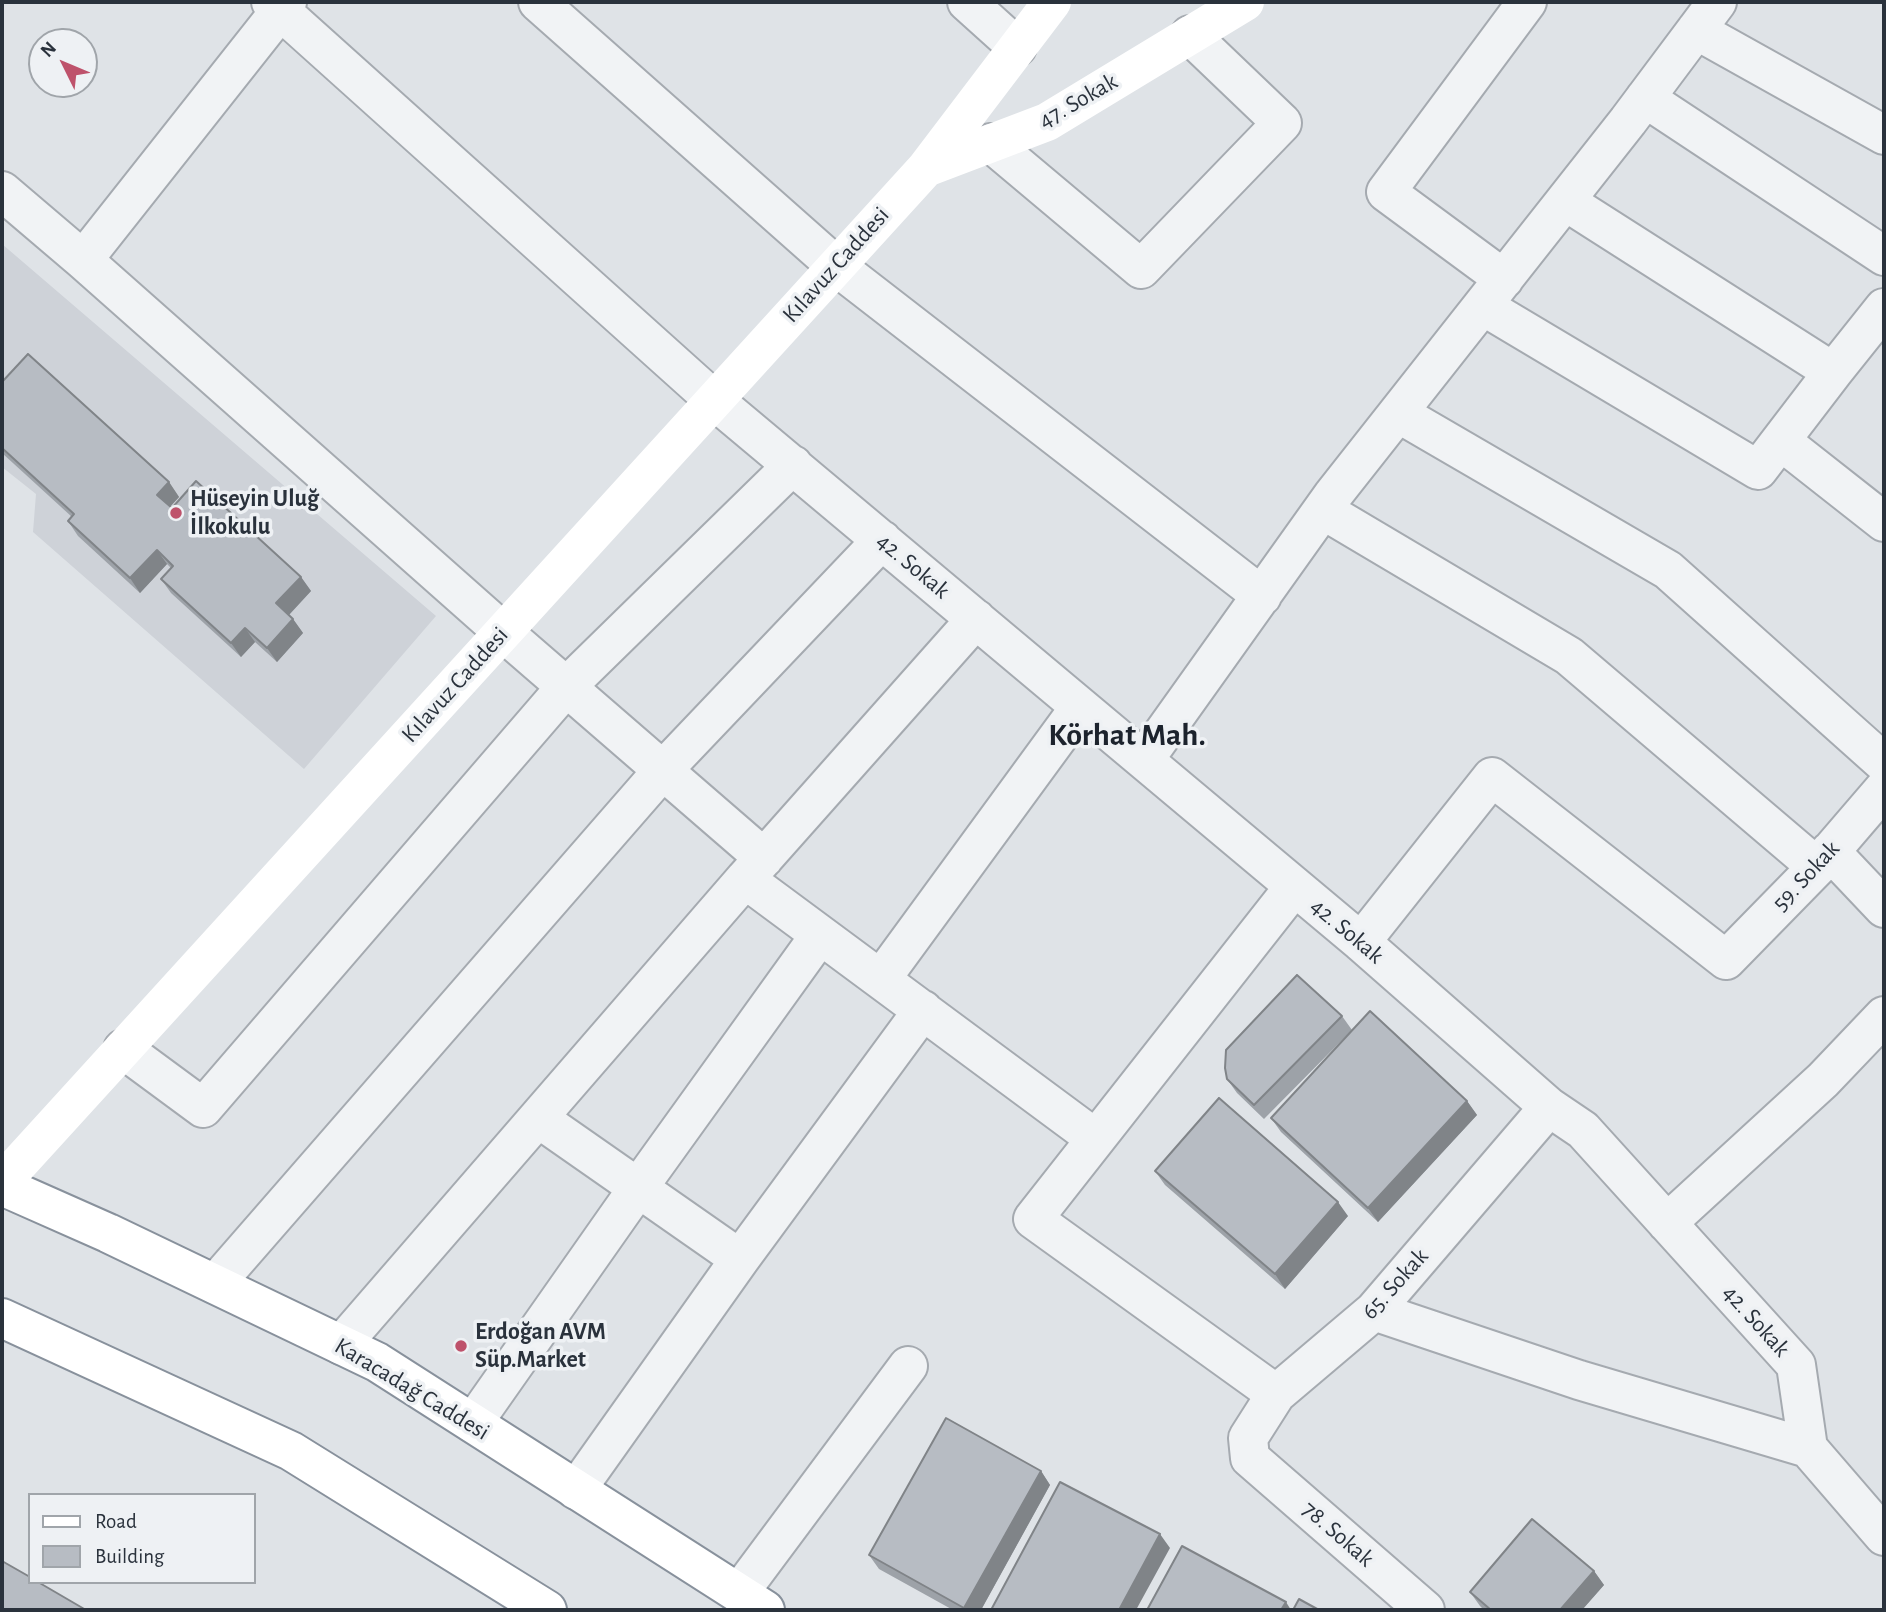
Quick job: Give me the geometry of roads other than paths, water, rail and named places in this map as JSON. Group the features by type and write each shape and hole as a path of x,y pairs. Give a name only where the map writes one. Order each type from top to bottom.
{"main road":[{"name":"Kılavuz Caddesi","path":"2,1184 916,178 1052,2"},
{"name":"47. Sokak","path":"916,178 991,143 1047,122 1245,2"},
{"name":"Karacadağ Caddesi","path":"2,1184 377,1362 752,1602"},
{"path":"2,1318 291,1451 547,1610"}],"street":[{"path":"538,2 836,266 1262,596"},
{"path":"967,2 1017,47"},
{"path":"1527,2 1386,192 1493,293 1758,470 1833,372 1880,324"},
{"path":"83,260 279,4"},
{"name":"42. Sokak","path":"279,4 714,400 1361,942 1549,1107 1583,1130 1796,1365 1808,1448"},
{"path":"1144,760 1323,510 1706,16 1884,135"},
{"path":"991,143 1141,268 1282,123 1190,35"},
{"path":"1645,98 1884,256"},
{"path":"2,191 663,770 821,935 1096,1139"},
{"path":"1565,201 1833,372"},
{"path":"1398,413 1668,570 1884,763"},
{"path":"1781,440 1884,522"},
{"path":"123,1049 203,1108 566,687 793,465"},
{"path":"1323,510 1569,656 1884,908"},
{"path":"215,1284 663,770 882,540"},
{"path":"341,1345 754,868 976,619"},
{"path":"881,979 1080,706"},
{"name":"59. Sokak","path":"1361,942 1492,778 1726,960 1824,859 1884,789"},
{"path":"1276,1394 1033,1219 1294,887"},
{"path":"473,1423 638,1188 821,935"},
{"path":"576,1490 740,1259 923,1010"},
{"path":"1667,1223 1823,1080 1884,1016"},
{"name":"65. Sokak","path":"1250,1458 1248,1438 1276,1394 1374,1311 1549,1107"},
{"path":"538,1118 740,1259"},
{"path":"1374,1311 1579,1380 1808,1448 1884,1536"},
{"path":"752,1602 908,1366"},
{"name":"78. Sokak","path":"1250,1458 1425,1610"}],"place":[{"name":"Hüseyin Uluğ İlkokulu","path":"176,513"},
{"name":"Erdoğan AVM Süp.Market","path":"461,1346"}],"district":[{"name":"Körhat Mah.","path":"1127,735"}]}
